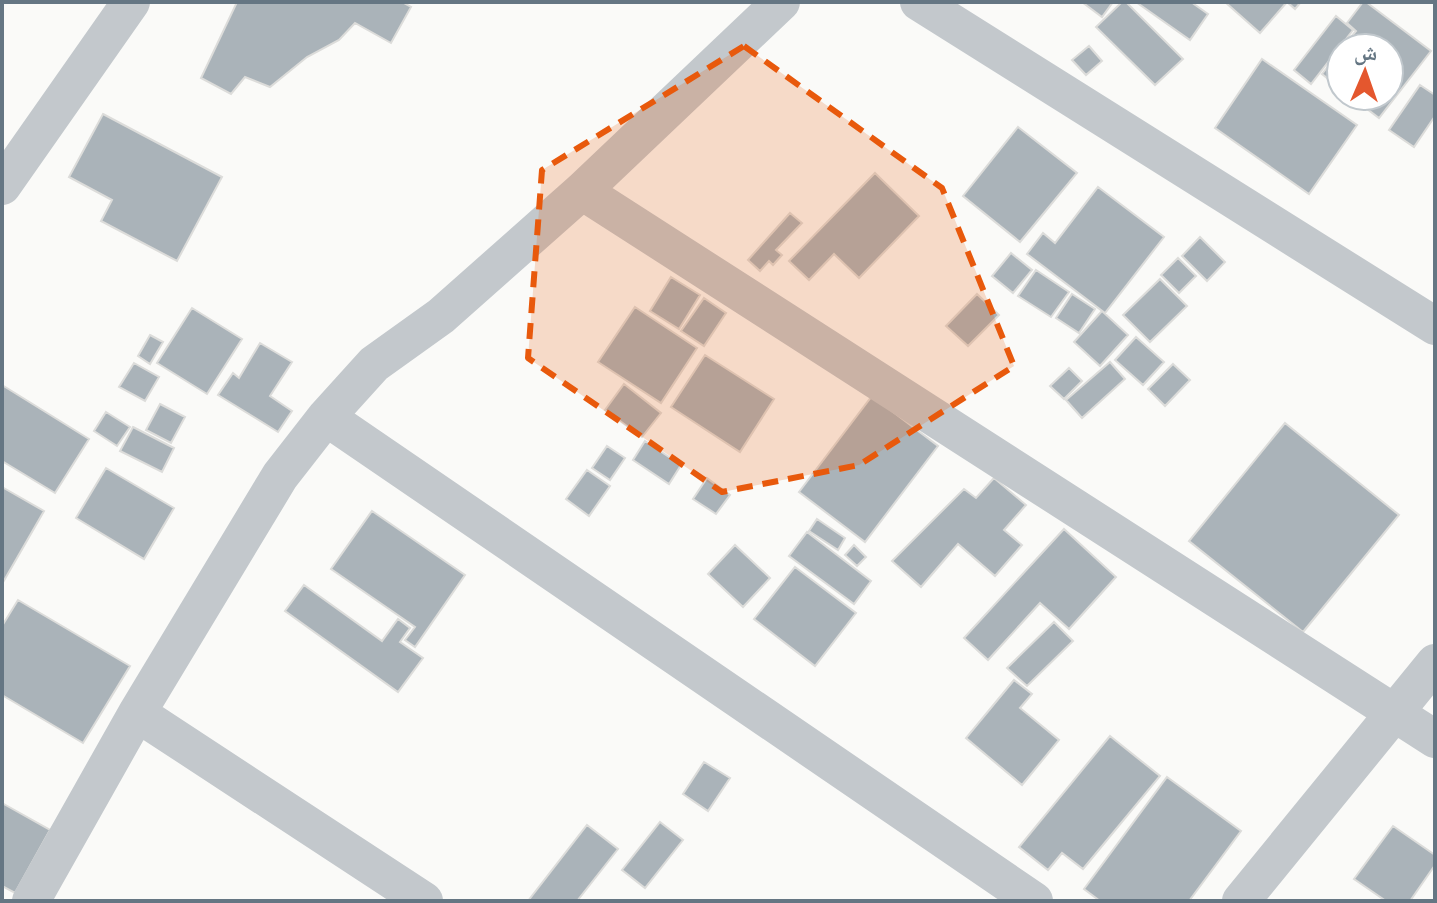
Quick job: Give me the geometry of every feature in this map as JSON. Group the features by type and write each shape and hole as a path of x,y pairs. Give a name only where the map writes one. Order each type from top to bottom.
{"street":[{"path":"2,186 131,2"},
{"path":"31,901 137,713 280,476 326,417 374,364 441,316 582,191 781,2"},
{"path":"919,2 1435,326"},
{"path":"582,191 1435,739"},
{"path":"326,417 1034,901"},
{"path":"1241,901 1435,663"},
{"path":"137,713 424,901"}],"highlighted area":[{"path":"744,46 942,188 1014,366 859,465 722,492 528,358 542,170"}],"building":[{"path":"237,2 402,2 411,7 391,43 355,23 339,40 307,57 270,87 245,77 231,94 201,78"},
{"path":"1082,2 1113,2 1102,17"},
{"path":"1122,2 1126,2 1183,59 1155,85 1096,27"},
{"path":"1136,2 1191,2 1208,14 1190,40"},
{"path":"1225,2 1287,2 1260,33"},
{"path":"1287,2 1301,2 1295,9"},
{"path":"1366,2 1431,51 1405,84 1405,32 1355,32 1347,23"},
{"path":"1336,16 1353,30 1325,32 1325,66 1311,84 1294,70"},
{"path":"1089,46 1102,61 1086,75 1072,60"},
{"path":"1262,59 1325,103 1325,112 1338,112 1357,125 1309,194 1215,128"},
{"path":"1420,85 1435,95 1435,116 1414,147 1389,130 1401,112 1405,112 1405,107"},
{"path":"103,114 222,177 177,261 101,221 112,200 69,177"},
{"path":"1018,127 1077,173 1020,242 963,196"},
{"path":"875,173 919,216 859,278 834,254 809,280 789,261"},
{"path":"1098,187 1164,237 1105,313 1027,254 1043,233 1055,243"},
{"path":"790,213 802,223 776,250 782,255 773,265 769,261 760,271 748,260"},
{"path":"1200,237 1225,262 1207,281 1182,256"},
{"path":"1011,253 1032,270 1013,293 992,276"},
{"path":"1178,258 1196,276 1179,293 1161,275"},
{"path":"1036,270 1069,292 1051,317 1018,296"},
{"path":"671,277 700,295 679,329 650,311"},
{"path":"1160,279 1187,306 1150,342 1123,315"},
{"path":"977,294 999,315 968,346 946,326"},
{"path":"1072,294 1095,309 1079,333 1056,318"},
{"path":"704,298 726,313 704,346 681,331"},
{"path":"635,307 697,348 661,403 598,362"},
{"path":"192,308 242,339 207,394 157,363"},
{"path":"1102,311 1128,335 1100,366 1074,342"},
{"path":"150,335 163,342 150,364 138,356"},
{"path":"1136,337 1164,362 1143,385 1115,360"},
{"path":"260,343 292,362 270,396 292,411 278,432 218,395 233,373 239,378"},
{"path":"705,355 774,399 740,452 671,407"},
{"path":"1110,362 1125,379 1082,418 1066,400"},
{"path":"134,363 159,377 145,401 119,387"},
{"path":"1173,364 1190,380 1165,406 1148,389"},
{"path":"1069,368 1082,381 1064,399 1050,386"},
{"path":"624,384 661,413 642,437 605,410"},
{"path":"2,385 89,439 55,493 2,461"},
{"path":"872,396 938,446 865,542 799,492"},
{"path":"160,404 185,417 171,443 146,430"},
{"path":"106,412 130,427 117,446 94,431"},
{"path":"1285,423 1399,515 1303,632 1189,541"},
{"path":"133,427 174,448 162,472 120,451"},
{"path":"645,441 681,465 669,484 633,460"},
{"path":"607,446 625,458 610,480 592,468"},
{"path":"106,468 174,508 144,559 76,518"},
{"path":"587,470 610,486 589,516 566,499"},
{"path":"707,478 730,495 716,514 693,499"},
{"path":"994,478 1026,505 1004,530 1022,545 995,576 958,544 921,587 892,561 964,489 976,498"},
{"path":"2,487 44,511 2,584"},
{"path":"372,511 465,575 415,647 405,640 415,627 331,569"},
{"path":"817,519 845,538 838,550 809,531"},
{"path":"1064,529 1116,577 1069,629 1040,603 988,660 964,638"},
{"path":"807,532 871,581 854,604 789,556"},
{"path":"735,545 770,578 743,607 708,574"},
{"path":"854,545 866,557 857,566 845,555"},
{"path":"795,567 856,613 815,666 754,619"},
{"path":"304,585 382,641 398,619 410,628 400,642 423,658 398,692 285,611"},
{"path":"18,600 130,666 83,743 2,695 2,626"},
{"path":"1054,622 1073,641 1027,686 1007,668"},
{"path":"1014,680 1032,694 1020,708 1059,740 1022,785 966,738"},
{"path":"1110,736 1160,776 1083,869 1062,853 1048,870 1019,847"},
{"path":"704,762 730,778 708,811 683,794"},
{"path":"1167,777 1241,831 1189,901 1100,901 1084,889"},
{"path":"2,803 50,830 15,893 2,886"},
{"path":"660,822 683,840 645,888 622,870"},
{"path":"587,825 618,849 577,901 528,901"},
{"path":"1393,826 1435,855 1435,865 1410,901 1386,901 1354,879"}]}
